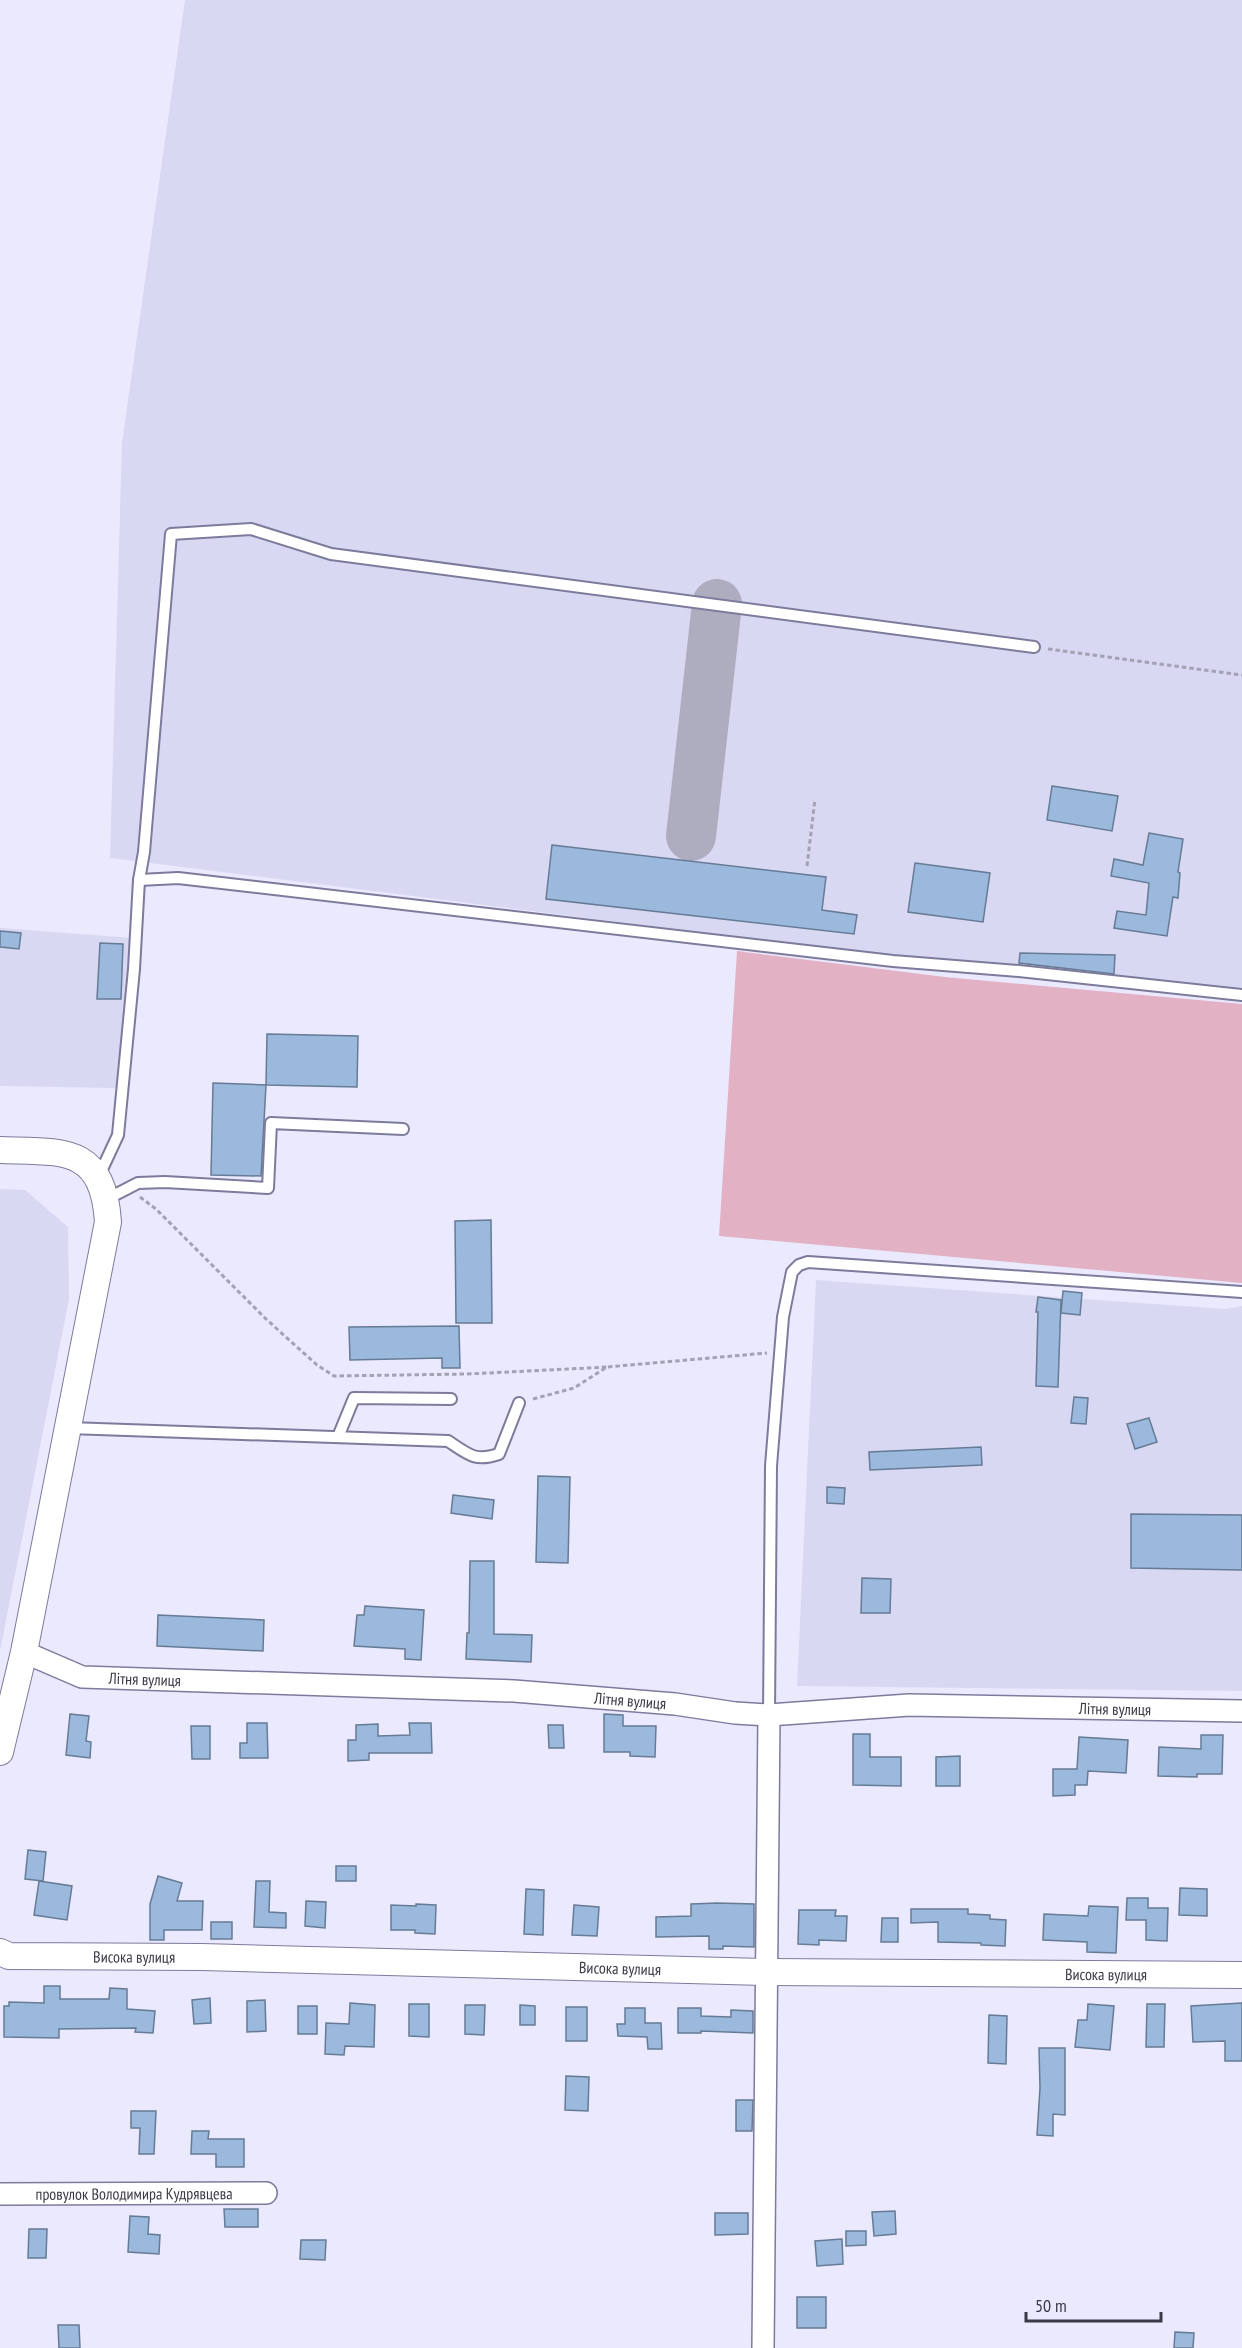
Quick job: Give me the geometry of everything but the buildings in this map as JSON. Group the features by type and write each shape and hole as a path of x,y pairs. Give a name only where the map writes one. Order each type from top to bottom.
{"street":[{"path":"0,1150 58,1152 84,1160 111,1189 108,1222 69,1428 24,1652 0,1752"},
{"name":"Літня вулиця","path":"24,1652 82,1677 514,1691 675,1704 735,1713 769,1715 909,1705 1242,1711"},
{"path":"763,2348 769,1715"},
{"name":"Висока вулиця","path":"0,1952 9,1956 202,1958 765,1972 1242,1975"},
{"name":"провулок Володимира Кудрявцева","path":"0,2194 266,2193"}],"lane":[{"path":"403,1129 271,1123 268,1188 165,1182 138,1183 111,1189 134,969 139,880 144,852 171,534 251,529 331,554 1034,647"},
{"path":"139,880 178,878 893,961 1019,970 1242,995"},
{"path":"769,1715 771,1466 783,1317 792,1272 799,1265 808,1262 1242,1292"},
{"path":"338,1437 354,1398 451,1399"},
{"path":"69,1428 448,1441 464,1452 483,1459 499,1454 519,1403"}],"path":[{"path":"1034,647 1242,675"},
{"path":"807,866 815,799"},
{"path":"111,1189 156,1209 291,1342 317,1365 334,1376 467,1374 607,1367 781,1351"},
{"path":"519,1403 574,1388 607,1367"}],"shaded area":[{"path":"185,0 1242,0 1242,1000 110,858 122,443"},
{"path":"0,928 133,938 116,1088 0,1086"},
{"path":"737,951 945,977 1242,1004 1242,1283 719,1236"},
{"path":"0,1189 25,1190 68,1227 69,1299 0,1651"},
{"path":"816,1280 1225,1309 1242,1306 1242,1691 797,1686"}],"taxiway":[{"path":"691,836 717,604"}]}
